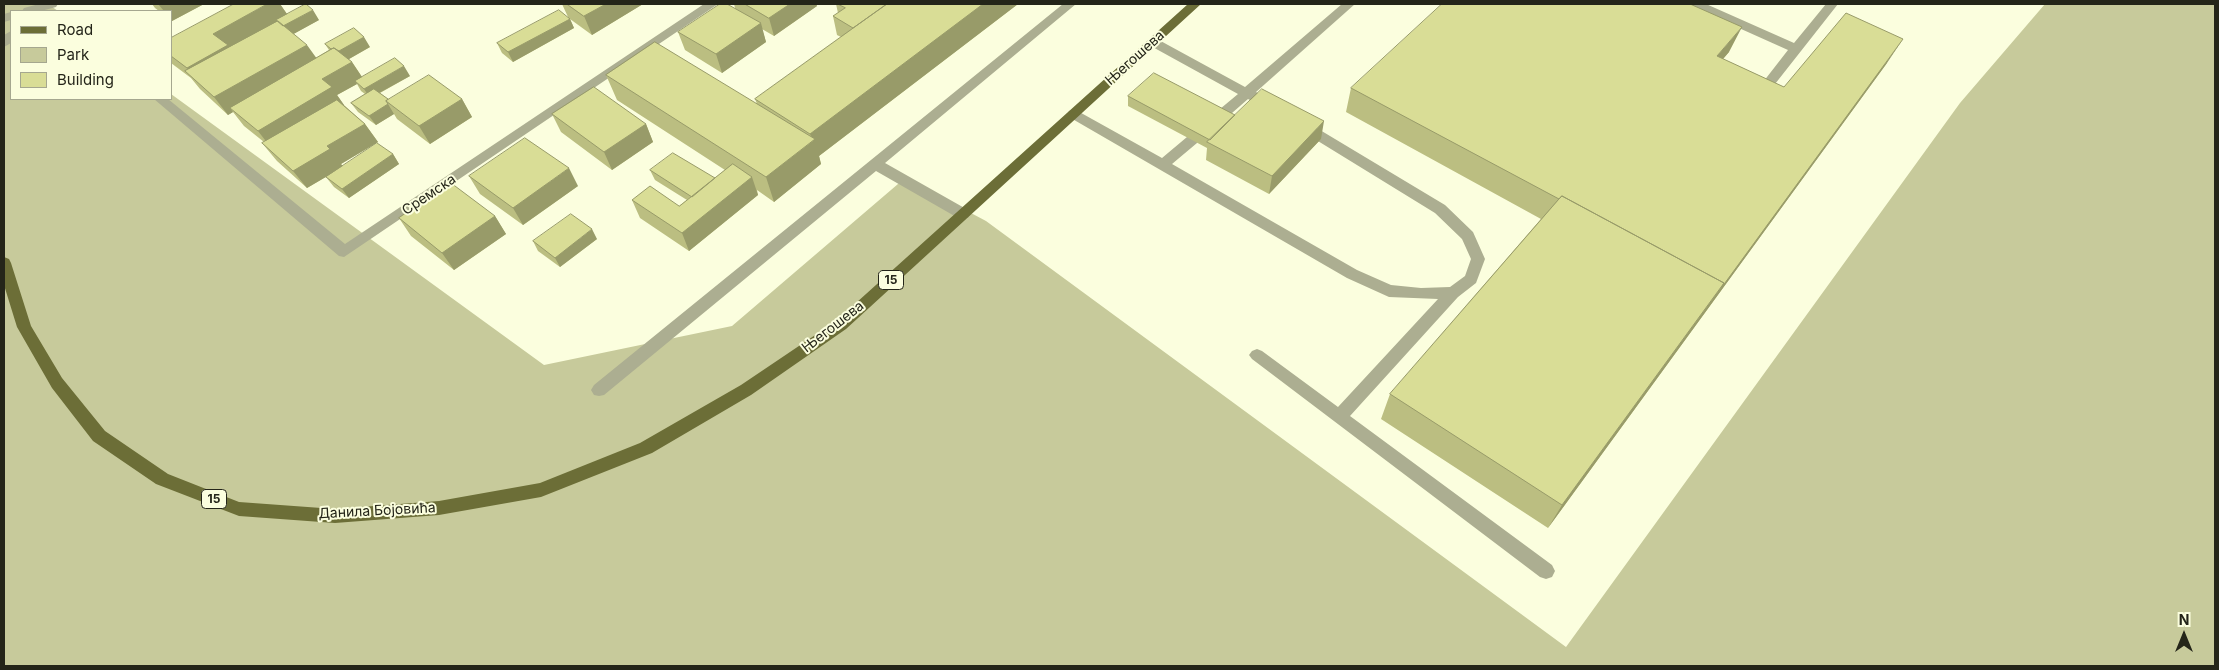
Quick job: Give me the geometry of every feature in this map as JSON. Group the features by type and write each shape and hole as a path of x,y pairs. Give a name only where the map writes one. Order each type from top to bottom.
{"main road":[{"name":"Његошева","path":"541,490 646,448 746,390 841,325 1195,4"},
{"name":"Данила Бојовића","path":"4,263 24,327 58,383 99,436 162,479 239,509 335,516 439,508 541,490"}],"street":[{"name":"Сремска","path":"161,100 344,252 712,4"},
{"path":"599,390 1070,4"},
{"path":"1219,117 1349,4"},
{"path":"1696,4 1796,50"},
{"path":"1759,95 1832,4"},
{"path":"1153,42 1248,92 1288,116 1440,210 1468,236 1478,259 1472,279 1453,293 1339,417"},
{"path":"1074,114 1164,164 1352,274 1389,290 1421,294 1453,293"},
{"path":"1164,164 1192,140"},
{"path":"875,164 963,214"},
{"path":"1257,355 1546,571"}],"green space":[{"path":"4,4 48,4 57,10 10,10 10,100 172,100 172,95 544,365 732,326 905,178 986,221 1566,647 1960,103 2045,4 2215,4 2215,666 4,666"}],"building":[{"path":"234,4 267,4 213,34 228,45 187,68 172,57 172,37"},
{"path":"306,4 313,10 283,26 276,20"},
{"path":"567,4 606,4 584,16"},
{"path":"720,4 727,4 761,23 716,54 678,32"},
{"path":"745,4 790,4 769,18"},
{"path":"838,4 887,4 853,28 833,16 845,8"},
{"path":"887,4 983,4 810,134 755,99"},
{"path":"1442,4 1690,4 1742,27 1717,56 1784,87 1846,13 1903,39 1722,287 1724,283 1562,196 1559,199 1351,88"},
{"path":"559,10 570,19 508,52 497,43"},
{"path":"278,21 307,45 214,97 185,71"},
{"path":"354,28 364,37 339,51 334,48 331,49 325,44"},
{"path":"655,42 815,139 766,177 606,75"},
{"path":"334,48 352,62 322,79 332,87 258,131 230,108"},
{"path":"395,58 404,66 364,89 355,81"},
{"path":"1154,73 1235,115 1210,140 1128,96"},
{"path":"429,75 462,99 419,126 386,101"},
{"path":"594,87 646,124 604,152 552,114"},
{"path":"374,89 388,99 386,101 388,104 369,116 351,103"},
{"path":"1262,89 1324,121 1272,176 1207,142"},
{"path":"337,100 365,124 327,146 330,149 293,171 262,143"},
{"path":"525,138 569,168 513,208 469,176"},
{"path":"377,143 393,154 342,189 326,177"},
{"path":"673,153 715,178 692,197 650,170"},
{"path":"733,164 752,177 682,233 632,200 650,186 679,206"},
{"path":"451,183 495,216 442,253 399,218"},
{"path":"1562,196 1724,283 1562,505 1390,394"},
{"path":"571,214 592,229 555,258 533,241"}]}
